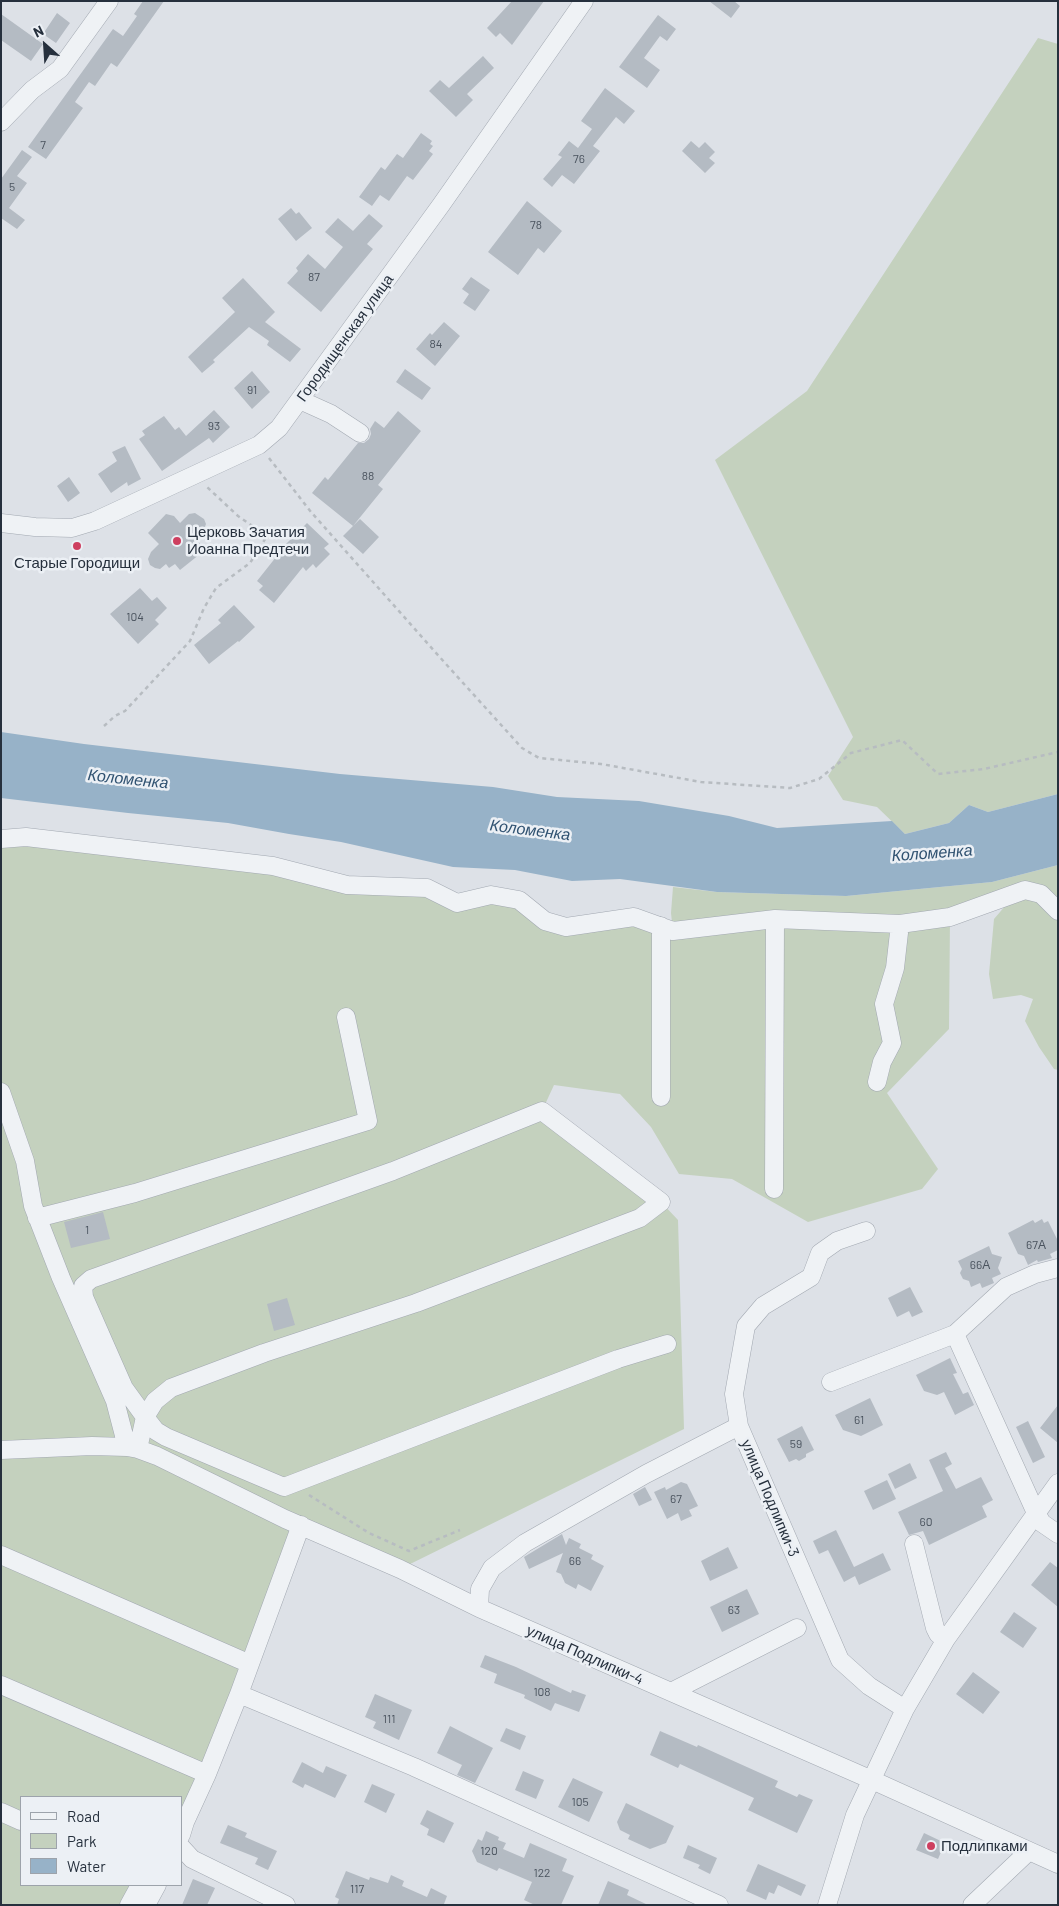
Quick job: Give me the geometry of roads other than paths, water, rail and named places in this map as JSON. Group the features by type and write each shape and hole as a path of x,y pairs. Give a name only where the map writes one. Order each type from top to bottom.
{"street":[{"path":"1,122 32,90 60,69 109,1"},
{"name":"Городищенская улица","path":"1,523 35,527 72,528 95,521 259,445 279,428 525,88 584,1"},
{"path":"300,400 331,414 360,433"},
{"path":"1,839 26,836 272,866 347,885 427,888 457,903 491,895 519,900 545,921 566,927 634,917 673,931 774,920 900,924 950,917 1025,890 1040,894 1058,911"},
{"path":"774,920 774,1189"},
{"path":"877,1082 882,1062 892,1043 884,1004 895,968 900,924"},
{"path":"661,926 661,1096"},
{"path":"38,1218 135,1193 368,1121 346,1016"},
{"path":"1,1092 25,1161 33,1206 61,1278 116,1401 133,1448"},
{"path":"133,1448 145,1417 155,1401 171,1388 264,1353 416,1303 621,1226 640,1218 661,1202 542,1111 393,1171 91,1279 83,1286 84,1297 124,1388 145,1417 156,1431 284,1487 618,1359 667,1344"},
{"path":"739,1426 734,1394 746,1326 763,1306 811,1277 820,1253 837,1241 866,1231"},
{"path":"831,1382 955,1334 1006,1287 1035,1274 1058,1268"},
{"path":"955,1334 1036,1513 1042,1523 1058,1534"},
{"name":"улица Подлипки-3","path":"478,1608 480,1589 492,1568 525,1543 646,1474 739,1426 840,1660 869,1686 904,1709"},
{"path":"1,1450 92,1446 133,1448"},
{"name":"улица Подлипки-4","path":"133,1448 207,1479 285,1519 301,1524 478,1608 872,1780 1029,1851 1056,1860"},
{"path":"827,1905 855,1815 904,1709 946,1639 1058,1483"},
{"path":"182,1831 239,1694 301,1524"},
{"path":"914,1544 935,1628 938,1634 946,1639"},
{"path":"1,1555 250,1664"},
{"path":"671,1692 797,1628"},
{"path":"1,1685 207,1774"},
{"path":"239,1694 414,1767 719,1905"},
{"path":"1,1812 20,1821"},
{"path":"182,1849 192,1859 286,1905"},
{"path":"972,1905 1029,1851"},
{"path":"129,1905 139,1886"},
{"path":"146,1905 156,1886"}],"water":[{"name":"Коломенка","path":"1,732 84,744 340,774 493,787 557,797 639,801 729,816 777,828 892,821 905,834 949,823 969,805 988,812 1058,794 1058,865 992,882 846,896 717,892 620,879 572,881 515,870 453,867 341,842 228,823 1,798"}],"place":[{"name":"Церковь Зачатия Иоанна Предтечи","path":"177,541"},
{"name":"Старые Городищи","path":"77,546"},
{"name":"Подлипками","path":"931,1846"}]}
